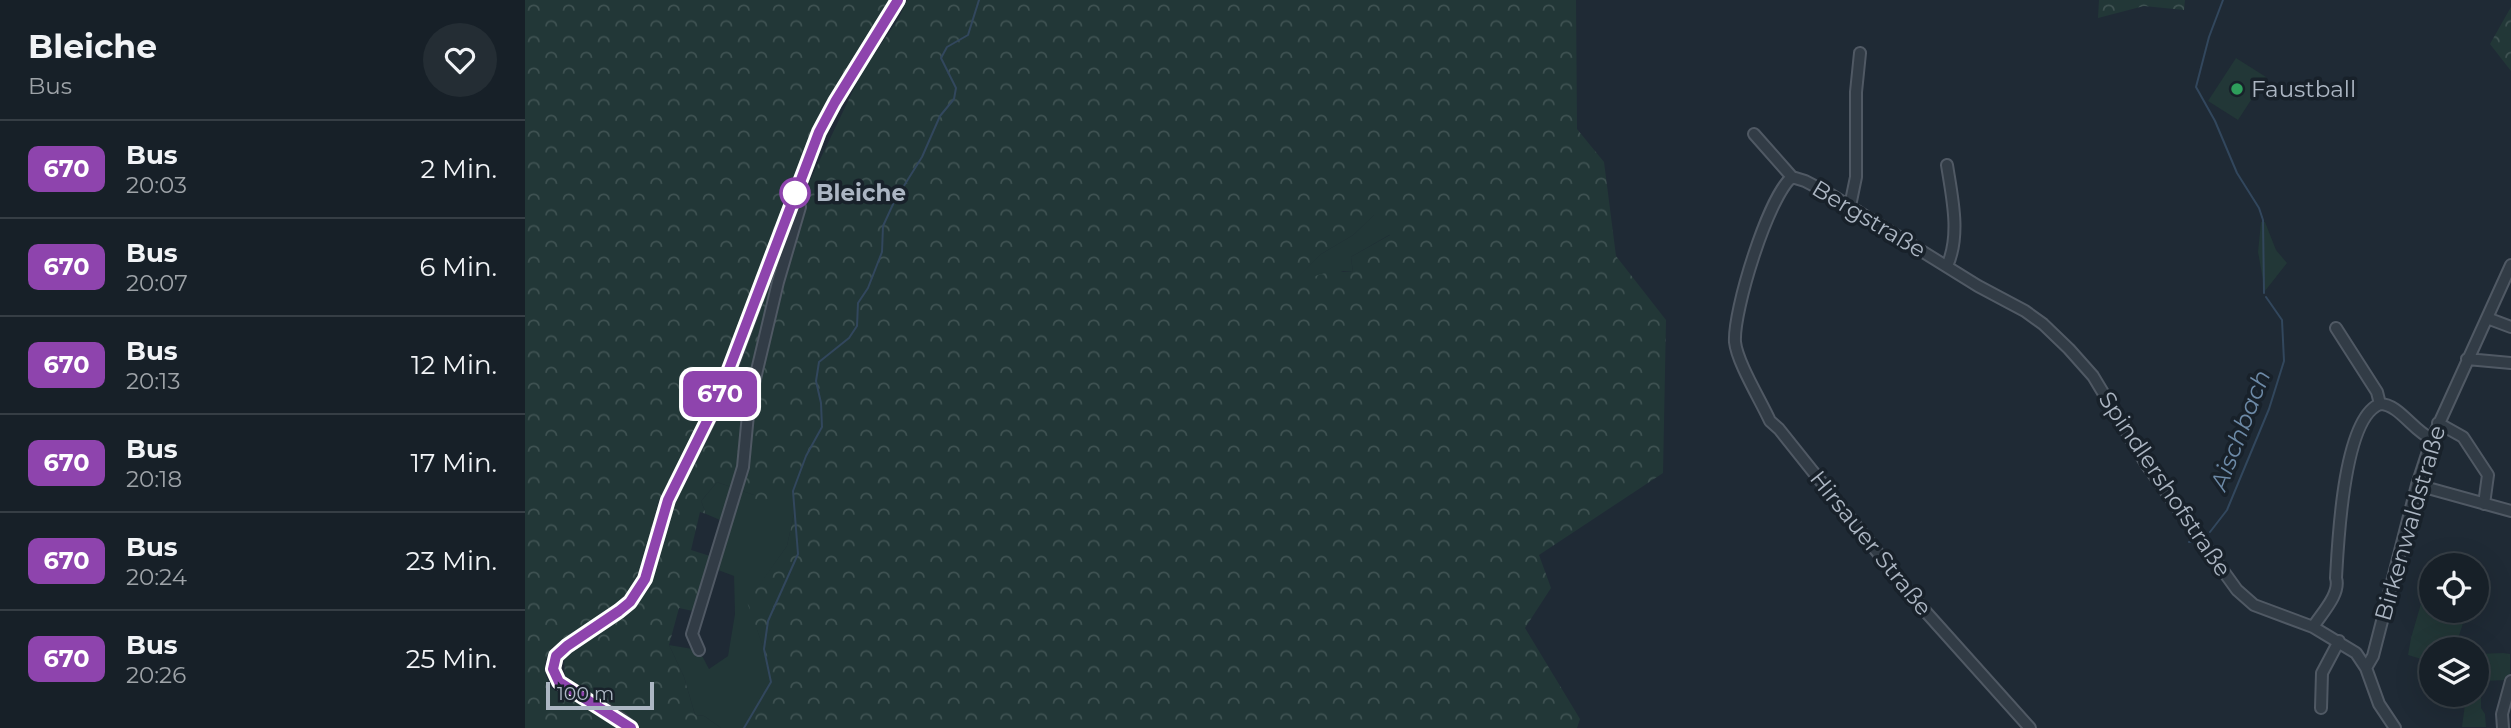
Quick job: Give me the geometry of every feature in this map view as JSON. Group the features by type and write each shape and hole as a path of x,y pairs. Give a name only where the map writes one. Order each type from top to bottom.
{"main road":[{"path":"631,728 559,682 555,677 553,662 561,650 630,602 645,579 668,500 717,401 819,132 898,0"}],"street":[{"path":"1850,206 1856,177 1856,92 1860,53"},
{"path":"1754,134 1792,177"},
{"path":"1947,165 1955,226 1952,255 1947,266"},
{"name":"Bergstraße","path":"1735,342 1740,306 1766,223 1784,184 1792,177 1805,181 1850,206 1978,286 2025,311"},
{"path":"699,650 692,634 743,467 748,404 778,282 800,207 794,194"},
{"name":"Birkenwaldstraße","path":"2366,668 2373,656 2417,485 2432,439 2511,265"},
{"name":"Spindlershofstraße","path":"2025,311 2043,324 2093,376 2146,464 2237,590 2254,605 2313,627 2356,653 2366,668 2379,704 2395,728"},
{"path":"2487,318 2511,327"},
{"path":"2336,328 2377,392 2381,404"},
{"name":"Hirsauer Straße","path":"1735,342 1770,421 1917,602 2030,728"},
{"path":"2467,359 2511,363"},
{"path":"2313,627 2336,592 2340,512 2346,471 2371,410 2381,404 2392,406 2421,434 2432,439"},
{"path":"2438,423 2463,438 2488,475 2484,505"},
{"path":"2417,485 2511,513"},
{"path":"2321,708 2322,674 2339,641"},
{"path":"2503,728 2502,714 2511,681"}],"green space":[{"path":"525,0 890,0 817,125 705,414 659,500 640,576 619,604 553,647 545,662 546,677 551,688 616,723 620,728 525,728"},
{"path":"907,0 1576,0 1577,129 1604,162 1616,256 1666,320 1663,473 1539,555 1551,588 1525,628 1580,719 1577,728 744,728 771,682 764,649 747,602 787,546 794,514 793,491 777,491 762,512 755,506 754,495 717,482 701,501 706,514 700,512 691,550 710,556 693,611 679,608 669,645 684,677 695,715 704,716 721,728 639,728 621,712 565,677 564,658 629,611 647,589 678,493 709,437 792,218 862,72 899,18","holes":["1374,215 1390,235 1351,257 1353,272 1321,274 1280,296 1321,254 1353,235"]},
{"path":"2099,0 2185,0 2184,10 2144,6 2098,18"},
{"path":"2511,7 2511,71 2490,44"},
{"name":"Faustball","path":"2236,58 2266,77 2238,120 2208,101"},
{"path":"1375,214 1391,234 1351,257 1353,272 1343,271 1276,299 1321,254 1353,235"},
{"path":"2261,222 2265,222 2276,250 2287,263 2265,291 2258,252"},
{"path":"717,482 754,495 777,490 793,491 794,514 787,546 748,602 764,649 771,682 744,728 721,728 704,716 695,715 684,677 669,645 699,650 709,669 728,656 735,614 734,576 713,568 727,523 706,514 701,501"},
{"path":"2419,610 2419,623 2463,623 2459,637 2419,637 2419,658 2408,655"},
{"path":"2489,654 2510,654 2510,680 2489,681"},
{"path":"2465,707 2481,707 2485,714 2486,727 2462,727"}],"waterway":[{"path":"744,728 771,682 764,649 768,621 798,554 793,491 806,456 822,427 821,403 816,381 819,362 849,338 857,326 858,303 868,288 882,252 883,226 895,200 922,157 940,116 954,99 956,88 941,58 947,47 968,35 979,0"},
{"name":"Aischbach","path":"2223,0 2209,37 2196,87 2263,220 2264,293"},
{"name":"Aischbach","path":"2210,532 2227,510 2269,409 2284,361 2282,320 2266,297"},
{"name":"Aischbach","path":"2189,542 2197,541"}],"bus line":[{"name":"670","path":"631,728 567,689 555,677 553,662 561,650 630,602 645,579 668,500 717,401 819,132 898,0"}],"place":[{"name":"Faustball","path":"2237,89"},
{"name":"Bleiche","path":"795,193"}]}
